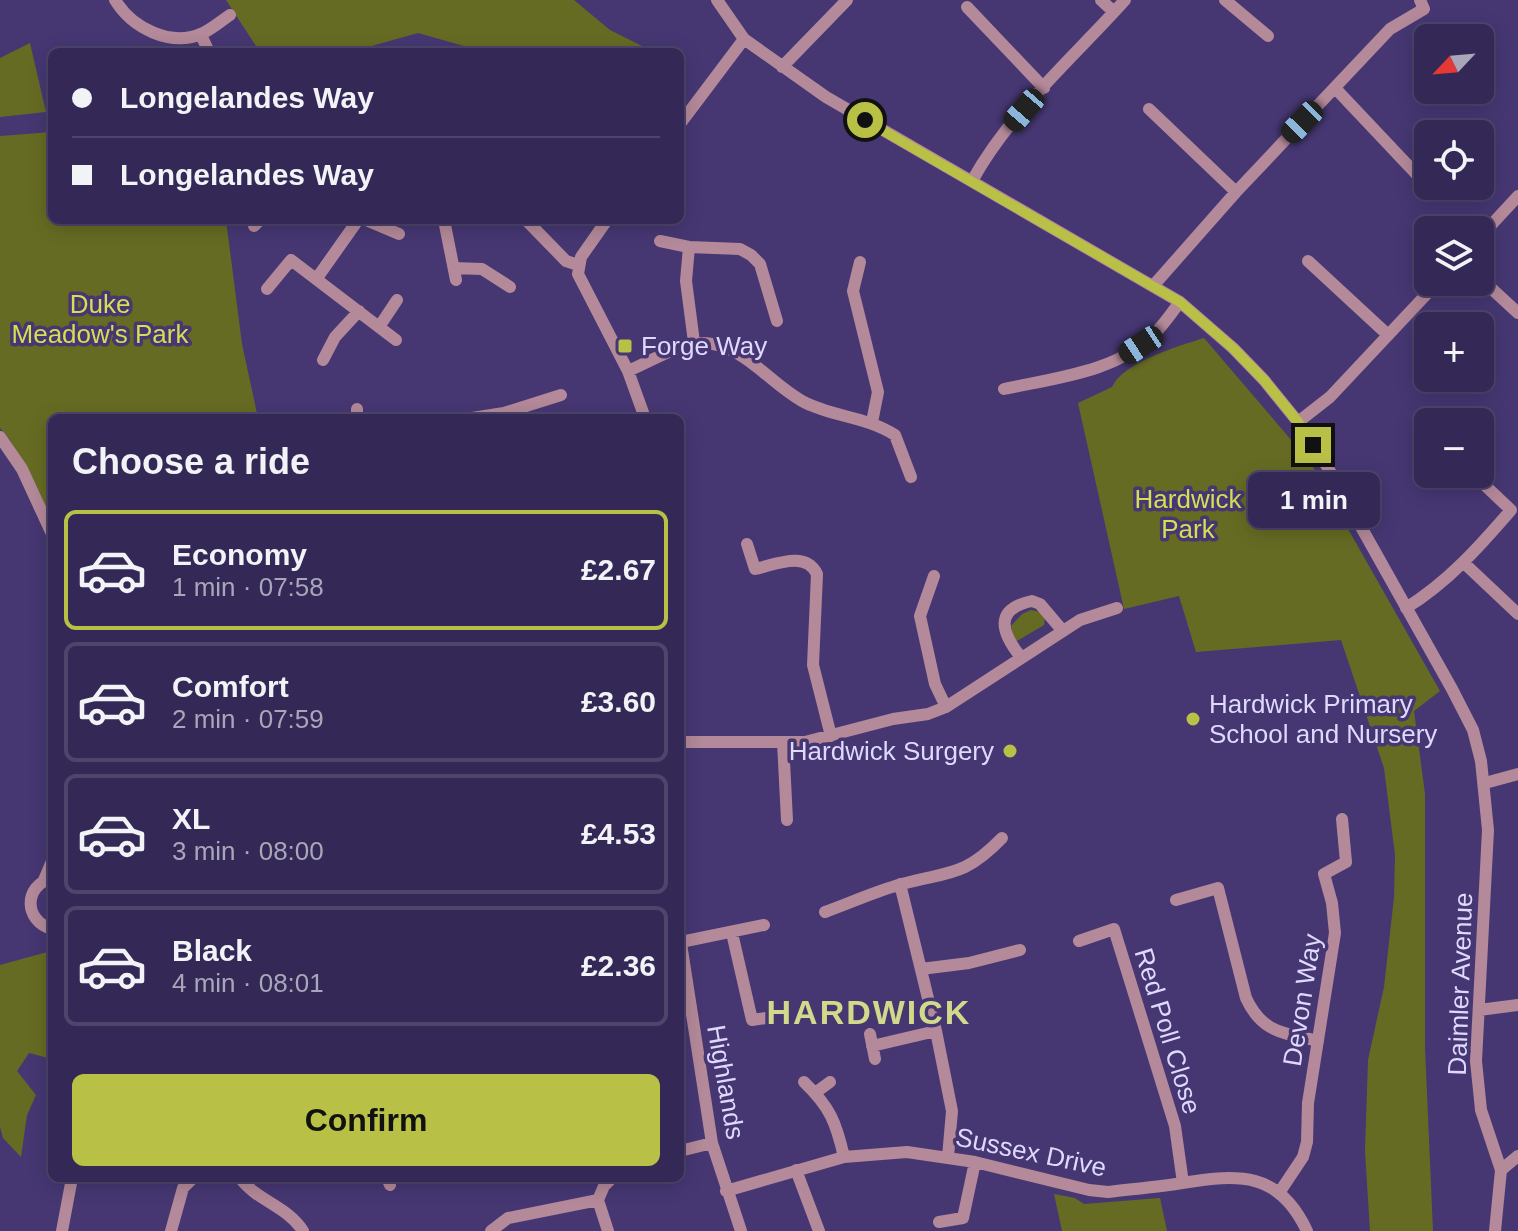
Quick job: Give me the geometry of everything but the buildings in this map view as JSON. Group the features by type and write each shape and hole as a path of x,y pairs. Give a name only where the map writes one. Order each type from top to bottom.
{"street":[{"path":"115,0 134,22 160,36 174,38 201,35 230,15"},
{"name":"Daimler Avenue","path":"717,0 744,39 826,97 1180,302 1233,348 1298,422 1360,522 1473,730 1485,783 1488,830 1476,1061 1481,1110 1501,1170 1495,1231"},
{"path":"782,67 847,0"},
{"path":"1101,0 1114,12"},
{"path":"972,181 987,154 1125,0"},
{"path":"1225,0 1268,36"},
{"path":"1153,286 1236,192 1390,29 1424,9 1420,0"},
{"path":"967,7 1044,88"},
{"path":"201,35 207,48"},
{"path":"684,119 744,39"},
{"path":"1335,88 1414,172"},
{"path":"1149,109 1236,192"},
{"path":"1494,222 1518,196"},
{"path":"317,278 355,224"},
{"path":"375,224 399,234"},
{"path":"445,224 455,274 482,269 510,287"},
{"path":"530,224 566,261 578,265"},
{"path":"604,224 586,247 578,265 583,285 628,371 644,414"},
{"path":"660,241 689,247 740,249 751,255 760,264 777,321"},
{"path":"689,247 686,281 694,342"},
{"path":"268,281 291,260 396,340"},
{"path":"1308,261 1388,335"},
{"path":"860,262 853,291 878,392 872,422"},
{"path":"1494,291 1518,313"},
{"path":"1298,422 1330,397 1425,296"},
{"path":"379,327 397,300"},
{"path":"1004,389 1108,363 1127,354 1155,333 1180,302"},
{"path":"323,360 335,337 359,311"},
{"path":"628,371 694,342 707,341 731,348 800,400 872,422 895,435 911,477"},
{"path":"507,414 561,395"},
{"path":"0,437 22,469 48,525"},
{"path":"1406,608 1427,595 1464,563 1511,510 1488,488"},
{"path":"747,544 755,569 796,560 814,567 817,574 813,665 831,736"},
{"path":"1464,563 1518,614"},
{"path":"934,576 920,616 935,684 946,707"},
{"path":"1020,656 1004,632 1005,615 1014,608 1032,601 1040,604 1062,630"},
{"path":"684,742 805,742 893,719 928,714 946,707 1062,630 1080,620 1117,608"},
{"path":"783,742 787,820"},
{"path":"1485,783 1518,774"},
{"name":"Devon Way","path":"1279,1193 1303,1157 1307,1142 1308,1103 1336,924 1324,874 1346,862 1342,819"},
{"path":"825,912 900,884 959,871 972,865 1002,838"},
{"path":"48,879 32,891 30,907 37,922 48,927"},
{"path":"900,884 952,1111 948,1157"},
{"path":"1176,900 1218,888 1252,1012 1272,1030 1318,1041"},
{"path":"684,939 764,925"},
{"name":"Red Poll Close","path":"1079,941 1114,929 1175,1126 1183,1183"},
{"path":"732,933 752,1020 766,1018"},
{"path":"921,969 969,963 1020,950"},
{"name":"Highlands","path":"684,965 712,1143 741,1231"},
{"path":"1479,1010 1518,1005"},
{"path":"872,1046 936,1031"},
{"path":"804,1082 832,1114 844,1157"},
{"path":"815,1093 830,1082"},
{"path":"684,1150 712,1143"},
{"name":"Sussex Drive","path":"726,1191 844,1157 907,1152 975,1162 1108,1192 1222,1176 1256,1180 1279,1193 1301,1218 1307,1231"},
{"path":"1501,1170 1518,1156"},
{"path":"939,1222 963,1218 975,1162"},
{"path":"796,1170 819,1231"},
{"path":"62,1231 71,1182"},
{"path":"171,1231 183,1188 189,1182"},
{"path":"243,1182 253,1193 296,1220 303,1231"},
{"path":"608,1182 598,1200 608,1231"},
{"path":"491,1231 508,1218 530,1212 557,1211 598,1200"}],"green space":[{"path":"226,0 574,0 610,30 646,48 471,48 418,33 364,48 257,48"},
{"path":"30,43 46,112 0,117 0,58"},
{"name":"Duke Meadow's Park","path":"48,132 48,224 227,224 242,344 257,414 48,414 48,513 10,440 0,428 0,136"},
{"name":"Hardwick Park","path":"1204,338 1310,462 1440,691 1414,711 1425,794 1425,1048 1433,1231 1370,1231 1365,1151 1368,1060 1384,987 1394,897 1395,855 1384,768 1341,640 1196,652 1179,596 1124,609 1078,403 1112,387 1118,378 1139,363"},
{"path":"1031,610 1041,612 1045,617 1044,625 1017,641 1011,626 1022,614"},
{"path":"48,952 48,1058 29,1053 17,1071 36,1095 27,1115 21,1157 3,1138 0,1127 0,965"},
{"path":"1054,1194 1075,1198 1084,1204 1160,1198 1167,1231 1062,1231"}],"place":[{"name":"Forge Way","path":"625,346"},
{"name":"Hardwick Primary School and Nursery","path":"1193,719"},
{"name":"Hardwick Surgery","path":"1010,751"}],"district":[{"name":"HARDWICK","path":"869,1012"}],"route":[{"path":"865,120 1180,302 1264,380 1313,445"}]}
